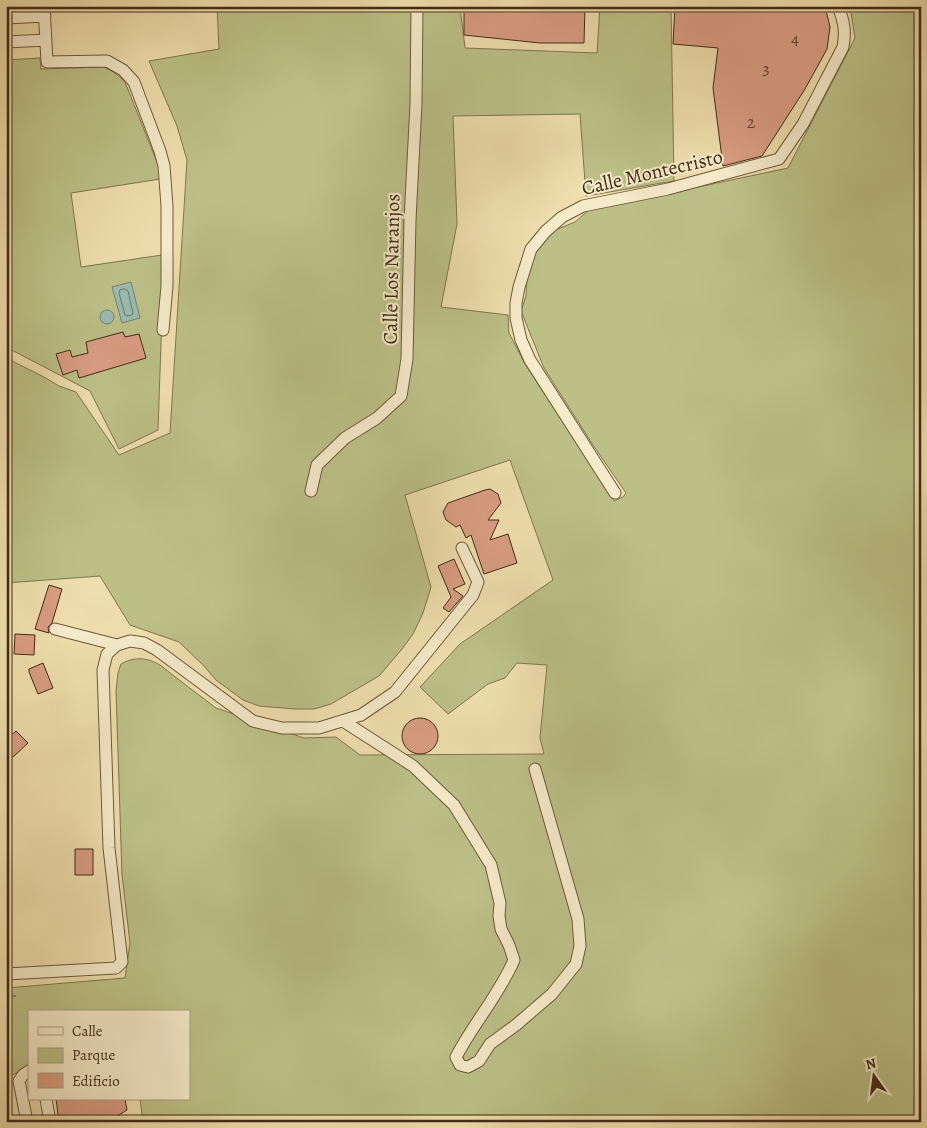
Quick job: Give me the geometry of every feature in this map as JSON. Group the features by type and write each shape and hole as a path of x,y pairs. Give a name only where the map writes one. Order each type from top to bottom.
{"street":[{"name":"Calle Los Naranjos","path":"312,491 317,465 345,438 377,418 401,396 407,359 410,220 416,104 417,6"},
{"name":"Calle Montecristo","path":"616,493 530,360 521,340 516,318 516,303 531,249 546,231 562,217 583,206 668,189 779,159 803,124 843,47 845,33 843,18 838,6"},
{"path":"6,18 45,11 47,62 107,61 123,70 134,82 164,166 167,286 163,330"},
{"path":"6,42 46,40"},
{"path":"6,974 116,968 122,962 109,848 103,670 107,654 117,645 130,641 144,643 157,650 253,721 282,728 320,728 361,715 395,692 473,595 478,582 462,548"},
{"path":"55,629 117,645"},
{"path":"343,720 413,766 454,805 491,865 500,902 499,916 501,929 514,960 507,977 466,1038 456,1057 460,1065 468,1067 479,1061 490,1044 516,1025 552,994 576,964 580,946 578,919 536,769"},
{"path":"25,1121 19,1081 28,1072"},
{"path":"46,1100 50,1122"}],"green space":[{"path":"217,6 460,6 465,48 597,53 600,6 671,6 674,181 586,196 580,114 453,116 457,224 441,307 508,315 509,333 525,364 614,501 623,497 626,493 544,368 521,311 526,296 527,277 536,251 541,243 555,230 575,222 589,210 788,168 855,38 851,13 847,6 921,6 921,1122 143,1122 140,1100 190,1100 190,1010 28,1010 28,1067 6,1078 6,997 16,996 6,994 6,988 125,978 130,943 122,875 116,691 121,664 134,659 153,661 216,708 304,738 336,737 360,755 544,754 540,738 547,665 517,663 505,678 488,684 448,714 420,687 460,644 553,580 510,460 405,495 431,587 423,613 413,634 379,676 331,704 314,709 259,706 243,700 216,680 179,642 130,625 100,576 6,583 6,358 59,386 76,392 119,455 170,433 187,160 177,126 149,61 219,49"},
{"path":"40,58 41,69 103,67 120,77 125,82 159,167 160,179 71,193 81,267 162,255 163,285 158,430 119,449 90,391 6,347 6,60"}],"water":[{"path":"131,282 140,318 122,323 112,287"},
{"path":"107,310 112,312 114,317 112,322 107,324 102,322 100,317 102,312"}],"building":[{"path":"464,6 585,6 584,43 540,43 464,35"},
{"path":"675,6 825,6 830,27 827,49 805,89 762,156 723,166 713,88 718,48 673,44"},
{"path":"123,332 125,337 139,334 146,358 79,378 77,370 63,375 56,354 70,350 72,357 88,353 86,342"},
{"path":"490,489 498,494 501,503 488,520 499,520 490,540 508,534 517,563 484,574 471,535 466,538 460,525 456,527 446,520 443,512 448,503"},
{"path":"454,559 465,584 453,589 463,596 449,612 443,608 451,597 438,566"},
{"path":"49,585 62,589 52,623 48,627 49,633 35,629"},
{"path":"15,634 35,635 34,655 14,654"},
{"path":"43,663 53,688 38,694 29,669"},
{"path":"420,718 427,719 433,723 437,729 437,743 433,749 427,753 420,754 413,753 407,749 403,743 402,736 403,729 407,723 413,719"},
{"path":"16,731 28,743 12,758 6,752 6,740"},
{"path":"75,849 93,849 93,875 75,875"},
{"path":"56,1100 125,1100 127,1110 108,1122 59,1122"}]}
